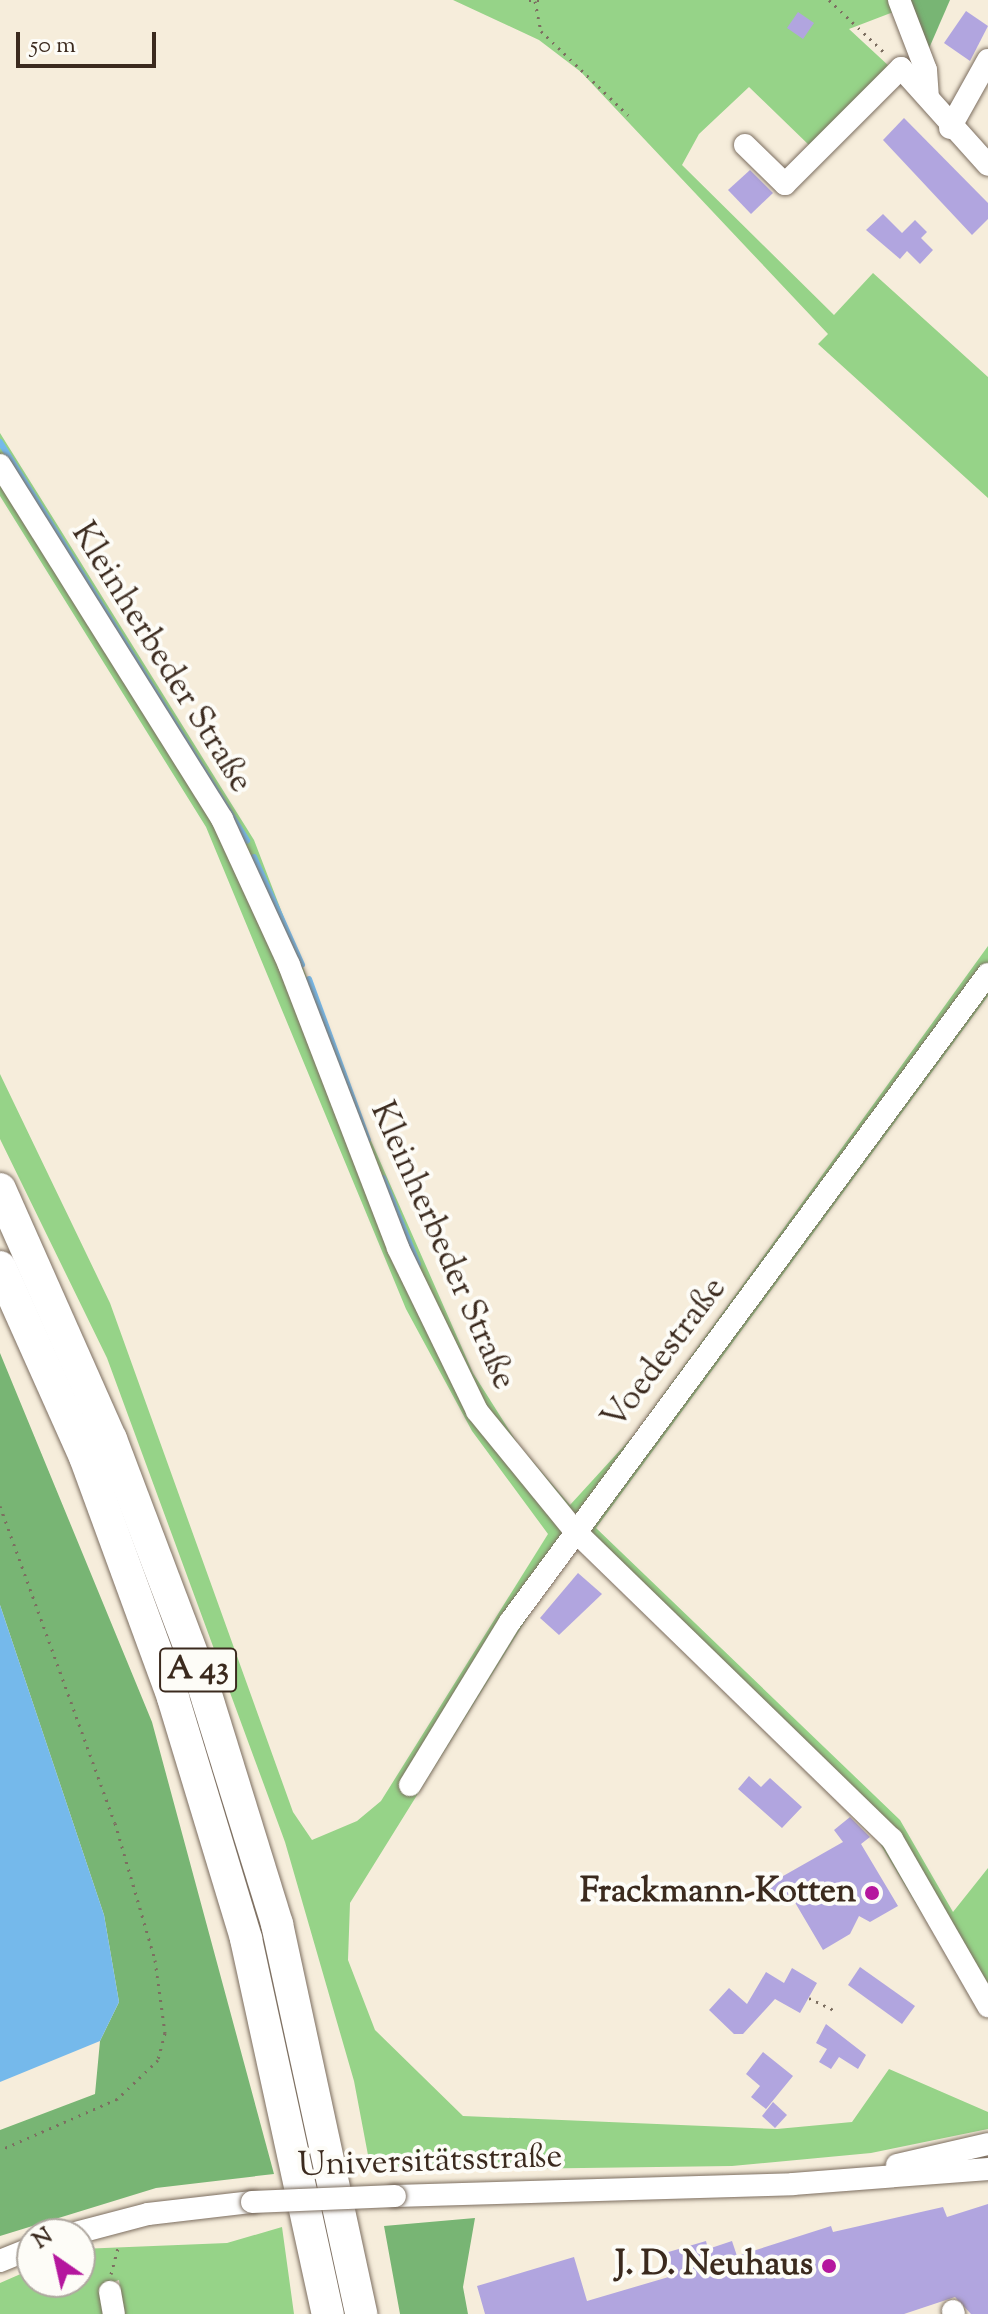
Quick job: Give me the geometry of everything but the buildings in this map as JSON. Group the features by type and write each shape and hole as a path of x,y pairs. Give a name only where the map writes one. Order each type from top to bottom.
{"highway":[{"name":"A 43","path":"0,1189 111,1439 209,1704 277,1924 361,2314"},
{"name":"A 43","path":"0,1267 85,1457 173,1698 246,1939 328,2314"}],"street":[{"path":"899,0 926,70 928,96"},
{"path":"950,128 988,60"},
{"path":"745,145 785,184 901,68 928,96 950,128 988,165"},
{"name":"Kleinherbeder Straße","path":"0,465 222,819 289,965 398,1248 477,1411 575,1531 892,1839 986,2002"},
{"name":"Voedestraße","path":"410,1785 575,1531 988,974"},
{"name":"Universitätsstraße","path":"793,2184 988,2144"},
{"name":"Universitätsstraße","path":"96,2228 148,2214 252,2202 793,2184 988,2169"}],"path":[{"path":"529,0 537,1 541,31 628,115"},
{"path":"829,0 901,68"},
{"path":"0,1506 115,1823 155,1960 165,2033 158,2060 117,2099 0,2150"},
{"path":"809,1998 834,2010"},
{"path":"112,2303 112,2256 124,2239"}],"green space":[{"path":"453,0 907,0 909,6 849,29 890,67 812,148 749,87 699,134 682,165 834,315 873,273 988,377 988,498 818,344 828,334 581,72 539,40"},
{"path":"907,0 950,0 927,53"},
{"path":"0,433 254,840 361,1118 473,1373 518,1444 570,1505 634,1435 988,946 988,996 596,1528 900,1820 953,1912 988,1868 988,1983 940,1911 924,1917 870,1827 573,1544 350,1903 348,1960 375,2030 463,2116 777,2129 852,2122 889,2069 988,2112 988,2129 871,2153 732,2166 371,2171 354,2081 285,1842 107,1358 0,1139 0,1074 110,1303 293,1812 312,1840 357,1821 381,1801 548,1534 472,1431 406,1309 206,827 0,496"},
{"path":"0,1353 152,1722 274,2174 156,2188 58,2218 16,2218 16,2231 0,2236 0,2130 95,2094 100,2041 119,2002 104,1915 0,1605"},
{"path":"475,2218 463,2287 468,2314 400,2314 384,2226"},
{"path":"282,2227 294,2314 124,2314 119,2280 99,2287 103,2314 0,2314 0,2283 16,2276 16,2298 96,2298 96,2248 227,2243"}],"water":[{"path":"0,1605 104,1915 119,2002 100,2041 0,2082"}],"waterway":[{"path":"0,442 247,841"},
{"path":"254,857 302,965"},
{"path":"309,979 368,1140"},
{"path":"383,1178 418,1264"}],"place":[{"name":"Frackmann-Kotten","path":"872,1893"},
{"name":"J. D. Neuhaus","path":"829,2266"}]}
